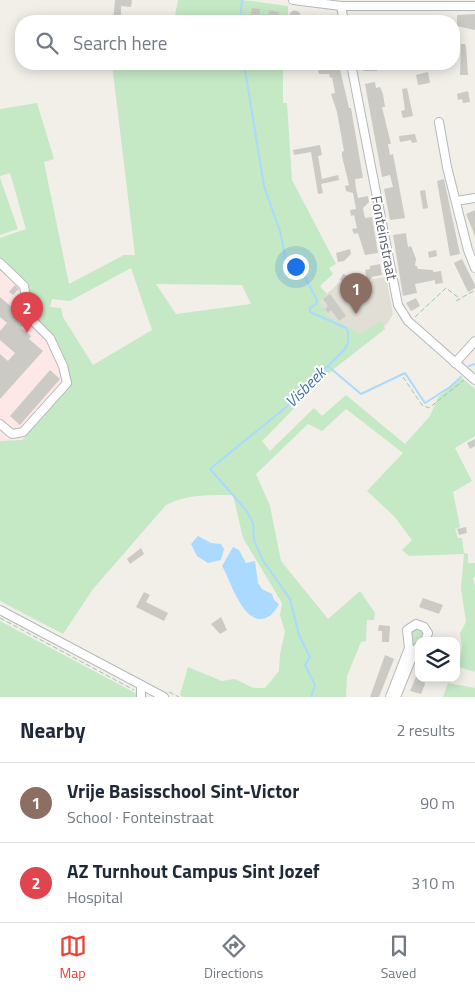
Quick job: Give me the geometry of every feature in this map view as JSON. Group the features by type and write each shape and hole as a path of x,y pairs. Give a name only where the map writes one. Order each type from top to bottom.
{"street":[{"path":"293,0 341,6 475,6"},
{"path":"341,6 343,15"},
{"name":"Fonteinstraat","path":"352,70 396,301 408,321 475,380"},
{"path":"440,122 456,201 475,268"},
{"path":"456,201 475,198"},
{"path":"0,263 24,286 29,317 34,325 50,338 63,366 67,383 23,432 12,434 0,424"},
{"path":"455,363 475,340"},
{"path":"0,610 160,696"},
{"path":"390,697 408,648 406,634 411,626 418,624 424,626 428,633 427,637"},
{"path":"396,697 415,650"},
{"path":"141,685 141,695"}],"path":[{"path":"412,320 446,288 459,298"},
{"path":"456,301 475,290"},
{"path":"403,377 422,405 430,408 466,378"},
{"path":"0,618 141,695"}],"shaded area":[{"path":"0,238 52,299 49,308 87,439 0,441"},
{"path":"386,277 393,314 387,324 349,350 349,328 335,323 311,309 341,281 345,286 349,283"}],"green space":[{"path":"178,0 242,0 288,6 288,15 175,15"},
{"path":"113,70 283,70 283,103 287,103 292,180 336,264 329,268 333,274 320,286 327,294 319,302 329,317 361,334 382,320 385,329 330,372 262,441 270,451 314,408 322,416 346,395 405,444 430,416 438,397 462,378 475,389 475,436 455,448 472,481 453,492 460,527 455,529 458,538 462,538 464,553 468,554 468,563 475,563 475,577 473,578 475,587 475,672 460,667 462,647 460,633 466,622 461,588 464,554 409,556 402,550 412,540 394,516 367,491 403,453 346,409 322,431 308,424 256,474 270,506 281,561 328,619 360,591 375,613 374,620 367,620 366,641 361,642 347,676 346,697 183,697 180,695 188,667 222,681 235,679 253,688 265,688 279,671 280,654 285,632 280,615 282,603 243,538 233,495 191,497 166,505 93,589 63,634 0,601 0,441 22,440 71,383 59,345 34,318 28,284 0,259 0,238 26,229 10,173 0,176 0,109 37,103 54,159 44,162 69,284 124,255 135,255","holes":["131,268 152,330 93,365 63,317 61,308 50,307 52,299 70,301","156,284 242,285 251,304 176,314"]},
{"path":"0,178 18,229 0,235"},
{"path":"0,621 137,694 137,697 0,697"},
{"path":"417,626 425,632 423,637 415,637 415,646 413,649 409,632"},
{"path":"448,683 475,688 475,697 443,697"}],"water":[{"path":"198,536 211,543 221,544 224,549 221,560 208,563 197,556 191,544"},
{"path":"233,547 239,550 246,563 255,561 258,583 262,589 272,594 274,600 279,604 274,612 266,618 258,619 244,609 222,566"}],"building":[{"path":"115,0 132,0 131,7 121,6 121,15 114,15"},
{"path":"252,8 260,9 259,15 251,15"},
{"path":"269,10 279,12 278,15 268,15"},
{"path":"295,10 300,15 290,15"},
{"path":"475,14 475,30 460,27 460,15 457,15"},
{"path":"461,44 465,44 466,47 468,75 460,75"},
{"path":"318,70 340,70 349,108 351,108 363,178 355,179 356,189 358,198 368,196 369,202 363,208 365,218 372,217 378,253 365,255 358,233 354,234 352,229 357,228 354,215 351,216 350,210 356,209 353,193 346,191 345,186 349,185 342,156 344,151 337,112 331,94 335,93 332,77 330,78 329,74 319,74"},
{"path":"428,72 430,83 418,85 416,75"},
{"path":"375,82 376,88 380,87 383,94 385,107 382,107 391,144 388,144 390,155 393,154 405,218 390,220 384,189 393,187 390,175 382,177 365,84"},
{"path":"407,88 413,116 403,118 401,111 405,110 402,89"},
{"path":"468,91 470,102 463,103 462,99 458,100 457,94"},
{"path":"415,134 417,142 412,143 411,140 400,142 399,136"},
{"path":"320,145 322,155 318,156 322,179 338,175 339,180 321,184 323,193 318,194 311,152 294,155 293,150"},
{"path":"444,179 460,254 450,256 437,181"},
{"path":"425,190 428,208 423,209 420,191"},
{"path":"475,210 475,236 466,214"},
{"path":"406,233 408,247 411,246 416,259 415,266 418,269 433,270 433,272 441,271 443,283 435,284 435,280 415,284 417,293 403,296 393,235"},
{"path":"350,249 351,254 344,261 338,262 336,253"},
{"path":"436,250 437,256 429,258 428,252"},
{"path":"462,259 475,285 475,288 468,292 454,263"},
{"path":"380,264 382,275 371,277 372,279 367,280 365,270 370,269 370,266"},
{"path":"343,274 353,283 346,286 340,280"},
{"path":"15,285 19,289 13,295 9,292"},
{"path":"330,294 346,316 339,321 331,310 328,313 325,309 328,306 323,299"},
{"path":"0,297 23,317 26,322 21,328 31,336 29,339 43,351 0,399 0,354 8,361 15,353 0,340 0,331 7,323 0,317"},
{"path":"416,298 420,306 411,311 406,303"},
{"path":"50,370 60,379 20,425 10,416"},
{"path":"475,439 475,446 470,449 467,443"},
{"path":"466,527 467,533 459,535 457,529"},
{"path":"141,548 144,554 130,564 127,559"},
{"path":"144,592 150,595 146,602 168,613 164,621 136,607"},
{"path":"423,598 443,605 439,614 419,607"},
{"path":"221,617 227,630 220,634 211,624"},
{"path":"379,625 390,626 389,642 382,642 382,631 378,631"},
{"path":"385,655 394,659 379,697 370,697"},
{"path":"415,679 415,682 424,682 421,694 410,691"}],"waterway":[{"name":"Visbeek","path":"241,15 242,0"},
{"name":"Visbeek","path":"245,70 264,186 280,231 287,266 297,275 303,274 317,300 316,304 310,308 310,312 346,328 348,331 348,343 344,350 290,404 210,469 246,510 253,523 254,540 262,559 290,599 299,635 310,657 305,665 315,685 311,697"},
{"path":"469,366 475,364"},
{"path":"329,367 361,394 405,373 425,403 450,387 461,377"}],"place":[{"name":"Vrije Basisschool Sint-Victor","path":"356,314"},
{"name":"AZ Turnhout Campus Sint Jozef","path":"27,333"}]}
